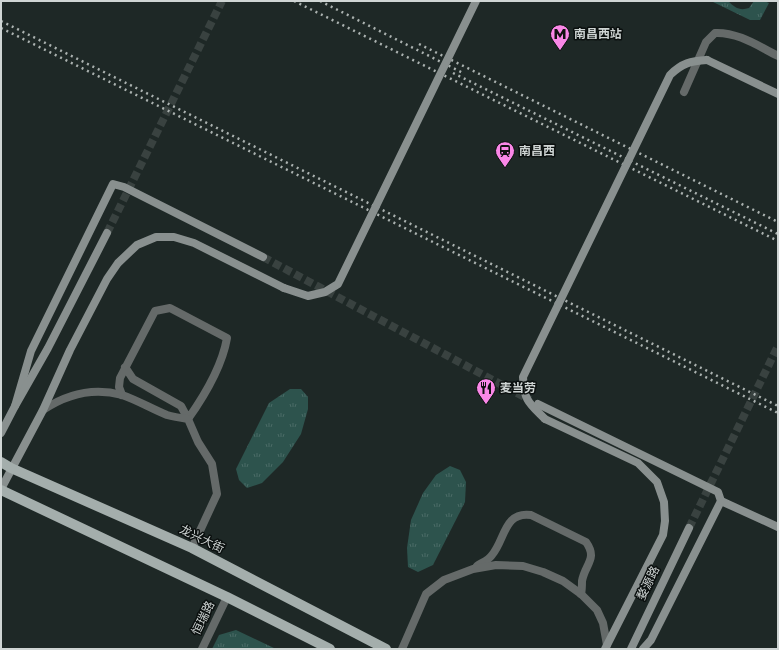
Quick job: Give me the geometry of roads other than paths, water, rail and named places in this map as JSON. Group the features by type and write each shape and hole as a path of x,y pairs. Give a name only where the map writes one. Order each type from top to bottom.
{"main road":[{"name":"龙兴大街","path":"1,462 11,468 192,548 386,649"},
{"path":"1,490 227,597 330,649"}],"street":[{"path":"1,490 11,468 43,410 70,350 107,280 118,263 137,245 156,237 174,237 194,243 284,288 308,296 325,292 338,284 476,1"},
{"path":"684,92 706,42 715,33 725,32 740,36 778,56"},
{"path":"606,647 663,535 665,521 664,502 656,482 638,463 545,419 529,404 523,393 523,377 670,75 678,67 692,61 707,60 778,94"},
{"path":"15,406 30,351 113,184 124,186 263,257"},
{"path":"1,433 48,348 107,233"},
{"path":"122,395 119,387 120,378 155,311 170,308 227,338 225,350 204,396 188,419"},
{"path":"125,367 133,379 181,406 198,442 212,464 217,494 192,548"},
{"path":"43,410 58,400 75,395 101,391 122,395 168,415 188,419"},
{"path":"538,404 718,492 721,500 778,527"},
{"path":"643,649 651,640 721,500"},
{"path":"473,569 492,556 510,522 515,516 522,513 530,515 586,542 591,549 592,556 582,580 581,594"},
{"name":"婺源路","path":"631,649 689,528"},
{"path":"402,649 426,594 444,580 473,569 496,565 522,566 543,572 563,581 581,594 597,610 603,623 606,647"},
{"name":"恒瑞路","path":"202,649 227,597"}],"tunnel":[{"path":"107,233 222,1"},
{"path":"263,257 530,400"},
{"path":"689,528 778,346"}],"railway":[{"path":"294,1 778,241"},
{"path":"320,1 463,73"},
{"path":"1,21 778,406"},
{"path":"1,28 778,413"},
{"path":"419,44 778,222"},
{"path":"453,73 778,234"}],"place":[{"name":"南昌西站","path":"560,51"},
{"name":"南昌西","path":"505,168"},
{"name":"麦当劳","path":"486,405"}]}
